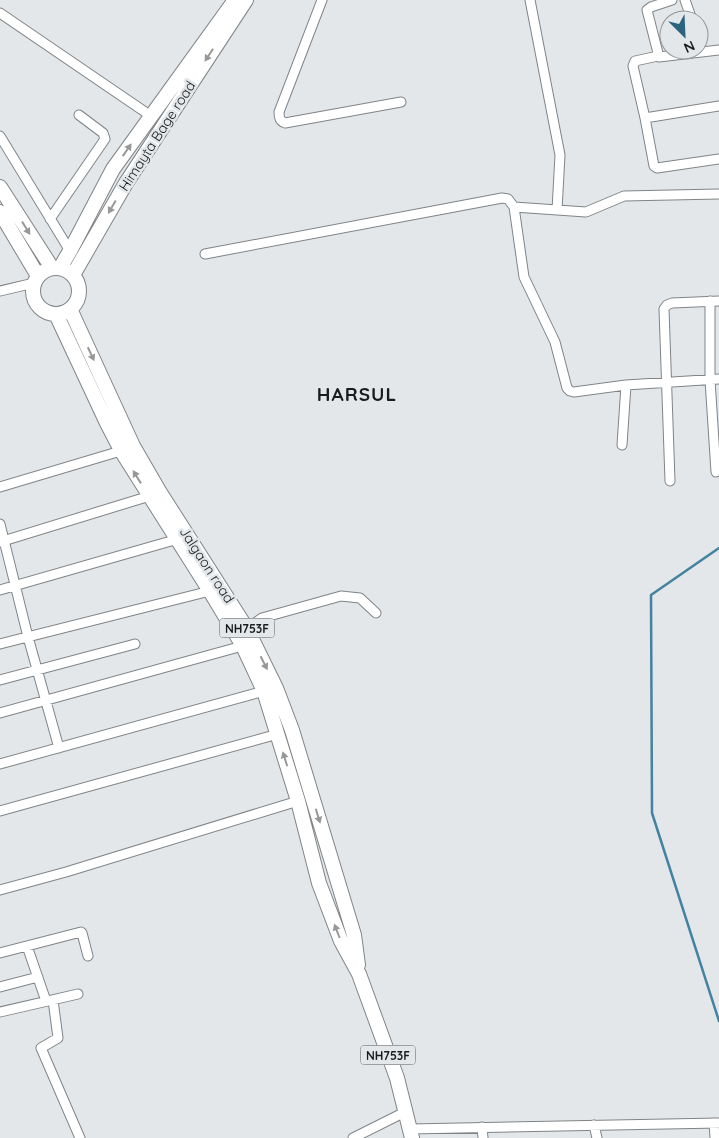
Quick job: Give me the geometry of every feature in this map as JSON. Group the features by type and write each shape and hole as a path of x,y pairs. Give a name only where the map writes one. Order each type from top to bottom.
{"main road":[{"path":"0,187 56,268 73,275 78,282 80,289 76,304 70,309 56,314 42,310 37,304 33,290 36,279 44,271 56,268 70,251 113,169 234,0"},
{"name":"Himayta Bage road","path":"73,275 126,183 246,0"},
{"path":"0,212 36,279"},
{"name":"Jalgaon road","path":"70,309 127,449"},
{"name":"Jalgaon road","path":"56,314 107,423 127,449 210,591 276,688 292,730 354,935 359,974"},
{"name":"Jalgaon road","path":"154,494 247,629 248,645 298,801 319,883 341,941 359,974 396,1078 411,1133"}],"street":[{"path":"322,0 279,119 285,124 401,102"},
{"path":"530,0 560,155 557,210"},
{"path":"658,56 647,10 651,6 672,0"},
{"path":"0,13 151,116"},
{"path":"719,50 661,58 658,56 639,60 633,64 654,166 657,168 719,159"},
{"path":"645,118 719,106"},
{"path":"50,219 106,136 79,115"},
{"path":"0,137 70,251"},
{"path":"514,207 586,212 624,196 719,194"},
{"path":"205,254 502,198 508,199 514,207 524,277 555,342 567,388 570,391 647,382 667,383 714,380"},
{"path":"0,290 36,279"},
{"path":"670,481 664,309 672,303 714,301 716,472"},
{"path":"622,445 626,384"},
{"path":"0,487 127,449"},
{"path":"2,542 154,494"},
{"path":"0,524 2,542 16,586 59,748"},
{"path":"0,590 178,539"},
{"path":"0,644 210,591"},
{"path":"247,629 262,618 341,596 360,598 376,613"},
{"path":"0,680 135,644"},
{"path":"0,713 248,645"},
{"path":"0,764 264,691"},
{"path":"0,811 278,734"},
{"path":"0,890 66,872 298,801"},
{"path":"0,953 80,932 88,956"},
{"path":"27,946 38,977 50,1000 58,1038 41,1048 80,1138"},
{"path":"0,987 38,977"},
{"path":"0,1012 78,994"},
{"path":"353,1138 366,1135 405,1112"},
{"path":"411,1133 482,1127 717,1123 715,1138"},
{"path":"594,1125 597,1138"},
{"path":"482,1127 483,1138"}],"waterway":[{"path":"719,548 651,595 652,813 719,1021"}],"district":[{"name":"HARSUL","path":"357,394"}]}
